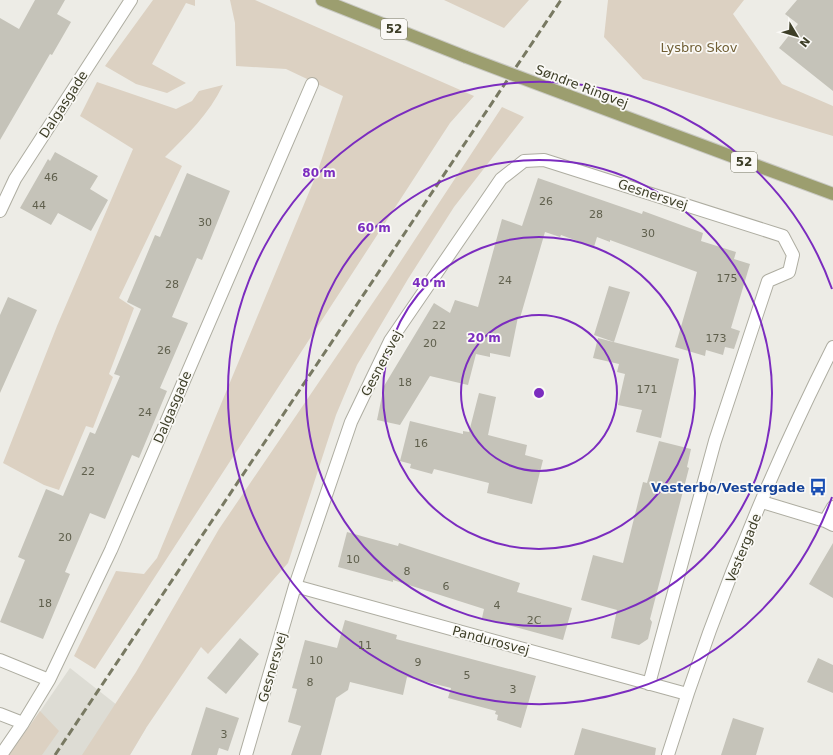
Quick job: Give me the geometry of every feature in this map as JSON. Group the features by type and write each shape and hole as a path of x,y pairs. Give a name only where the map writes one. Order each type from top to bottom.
{"main road":[{"name":"Søndre Ringvej","path":"322,0 466,57 833,194"}],"street":[{"name":"Dalgasgade","path":"0,211 15,179 131,0"},
{"name":"Dalgasgade","path":"1,755 23,723 49,680 110,550 312,84"},
{"name":"Gesnersvej","path":"246,755 295,586 351,422 390,342 501,179 524,161 544,160 783,236 793,256 789,272 768,281 715,441 649,684"},
{"name":"Vestergade","path":"668,755 687,694 745,538 799,415 833,347"},
{"path":"762,502 829,523 833,507"},
{"name":"Pandurosvej","path":"295,586 687,694"},
{"path":"0,660 49,680"},
{"path":"0,714 23,723"}],"shaded area":[{"path":"70,668 146,728 130,755 10,755"}],"green space":[{"path":"153,0 195,0 195,6 186,3 152,64 186,83 167,93 136,84 105,66"},
{"path":"230,0 255,0 474,96 450,123 95,669 74,656 116,571 144,574 157,558 317,173 343,96 286,69 236,66 235,23"},
{"path":"444,0 529,0 504,28"},
{"name":"Lysbro Skov","path":"608,0 744,0 733,14 782,84 833,106 833,136 643,79 604,37"},
{"path":"97,82 176,109 192,101 199,91 223,85 204,115 165,157 182,166 119,298 134,308 109,374 113,377 93,428 86,426 59,490 44,485 3,463 57,326 133,149 80,116"},
{"path":"502,107 524,117 454,207 408,279 357,365 336,415 288,563 208,654 201,647 146,728 130,755 82,755 136,672 219,529 389,279"},
{"path":"40,711 59,731 42,755 9,755"}],"building":[{"path":"35,0 65,0 57,14 71,22 52,55 50,54 0,140 0,18 19,29"},
{"path":"797,0 833,0 833,91 779,48 798,24 785,14"},
{"path":"55,152 98,176 90,189 108,200 91,231 58,213 51,225 20,208 48,159 50,161"},
{"path":"187,173 230,191 202,260 197,258 172,317 188,323 160,388 167,391 139,458 132,455 105,519 90,513 65,572 70,574 43,639 0,622 25,560 18,557 46,489 63,496 90,432 95,434 120,376 114,374 141,309 127,302 155,235 160,237"},
{"path":"538,178 642,214 643,211 703,233 701,241 736,252 734,259 750,264 731,328 740,331 734,349 725,347 723,355 706,350 705,356 675,347 697,272 610,240 610,242 597,237 594,247 561,235 560,237 545,232 520,318 518,317 510,357 490,353 490,357 476,354 468,385 430,376 400,425 377,420 384,386 434,303 450,313 455,300 478,307 502,219 522,226"},
{"path":"609,286 630,292 614,342 594,335"},
{"path":"8,297 37,310 0,393 0,315"},
{"path":"598,338 679,359 661,438 636,432 642,410 618,405 625,374 617,372 619,364 593,358"},
{"path":"479,393 496,397 488,435 527,445 525,455 543,460 532,504 487,493 489,483 434,469 432,474 410,468 411,464 400,461 410,421 463,434 463,431 469,432"},
{"path":"659,441 691,449 687,467 689,468 650,619 652,622 648,639 639,645 611,638 617,610 581,600 593,555 623,563 643,482 647,483"},
{"path":"347,532 398,546 399,543 520,583 517,592 572,608 563,640 482,618 484,609 393,580 393,582 338,567"},
{"path":"833,543 833,598 809,584"},
{"path":"345,620 397,635 396,639 536,676 521,728 497,720 498,715 495,714 496,711 448,698 451,688 407,677 403,695 350,682 348,690 336,698 321,755 291,755 301,726 288,722 297,689 292,688 305,640 337,648"},
{"path":"240,638 259,654 226,694 207,678"},
{"path":"818,658 833,665 833,693 807,682"},
{"path":"206,707 239,718 228,751 219,748 217,755 191,755"},
{"path":"733,718 764,728 756,755 721,755"},
{"path":"582,728 656,748 655,755 574,755"}],"railway":[{"path":"55,755 561,0"}],"place":[{"name":"Vesterbo/Vestergade","path":"818,487"}]}
